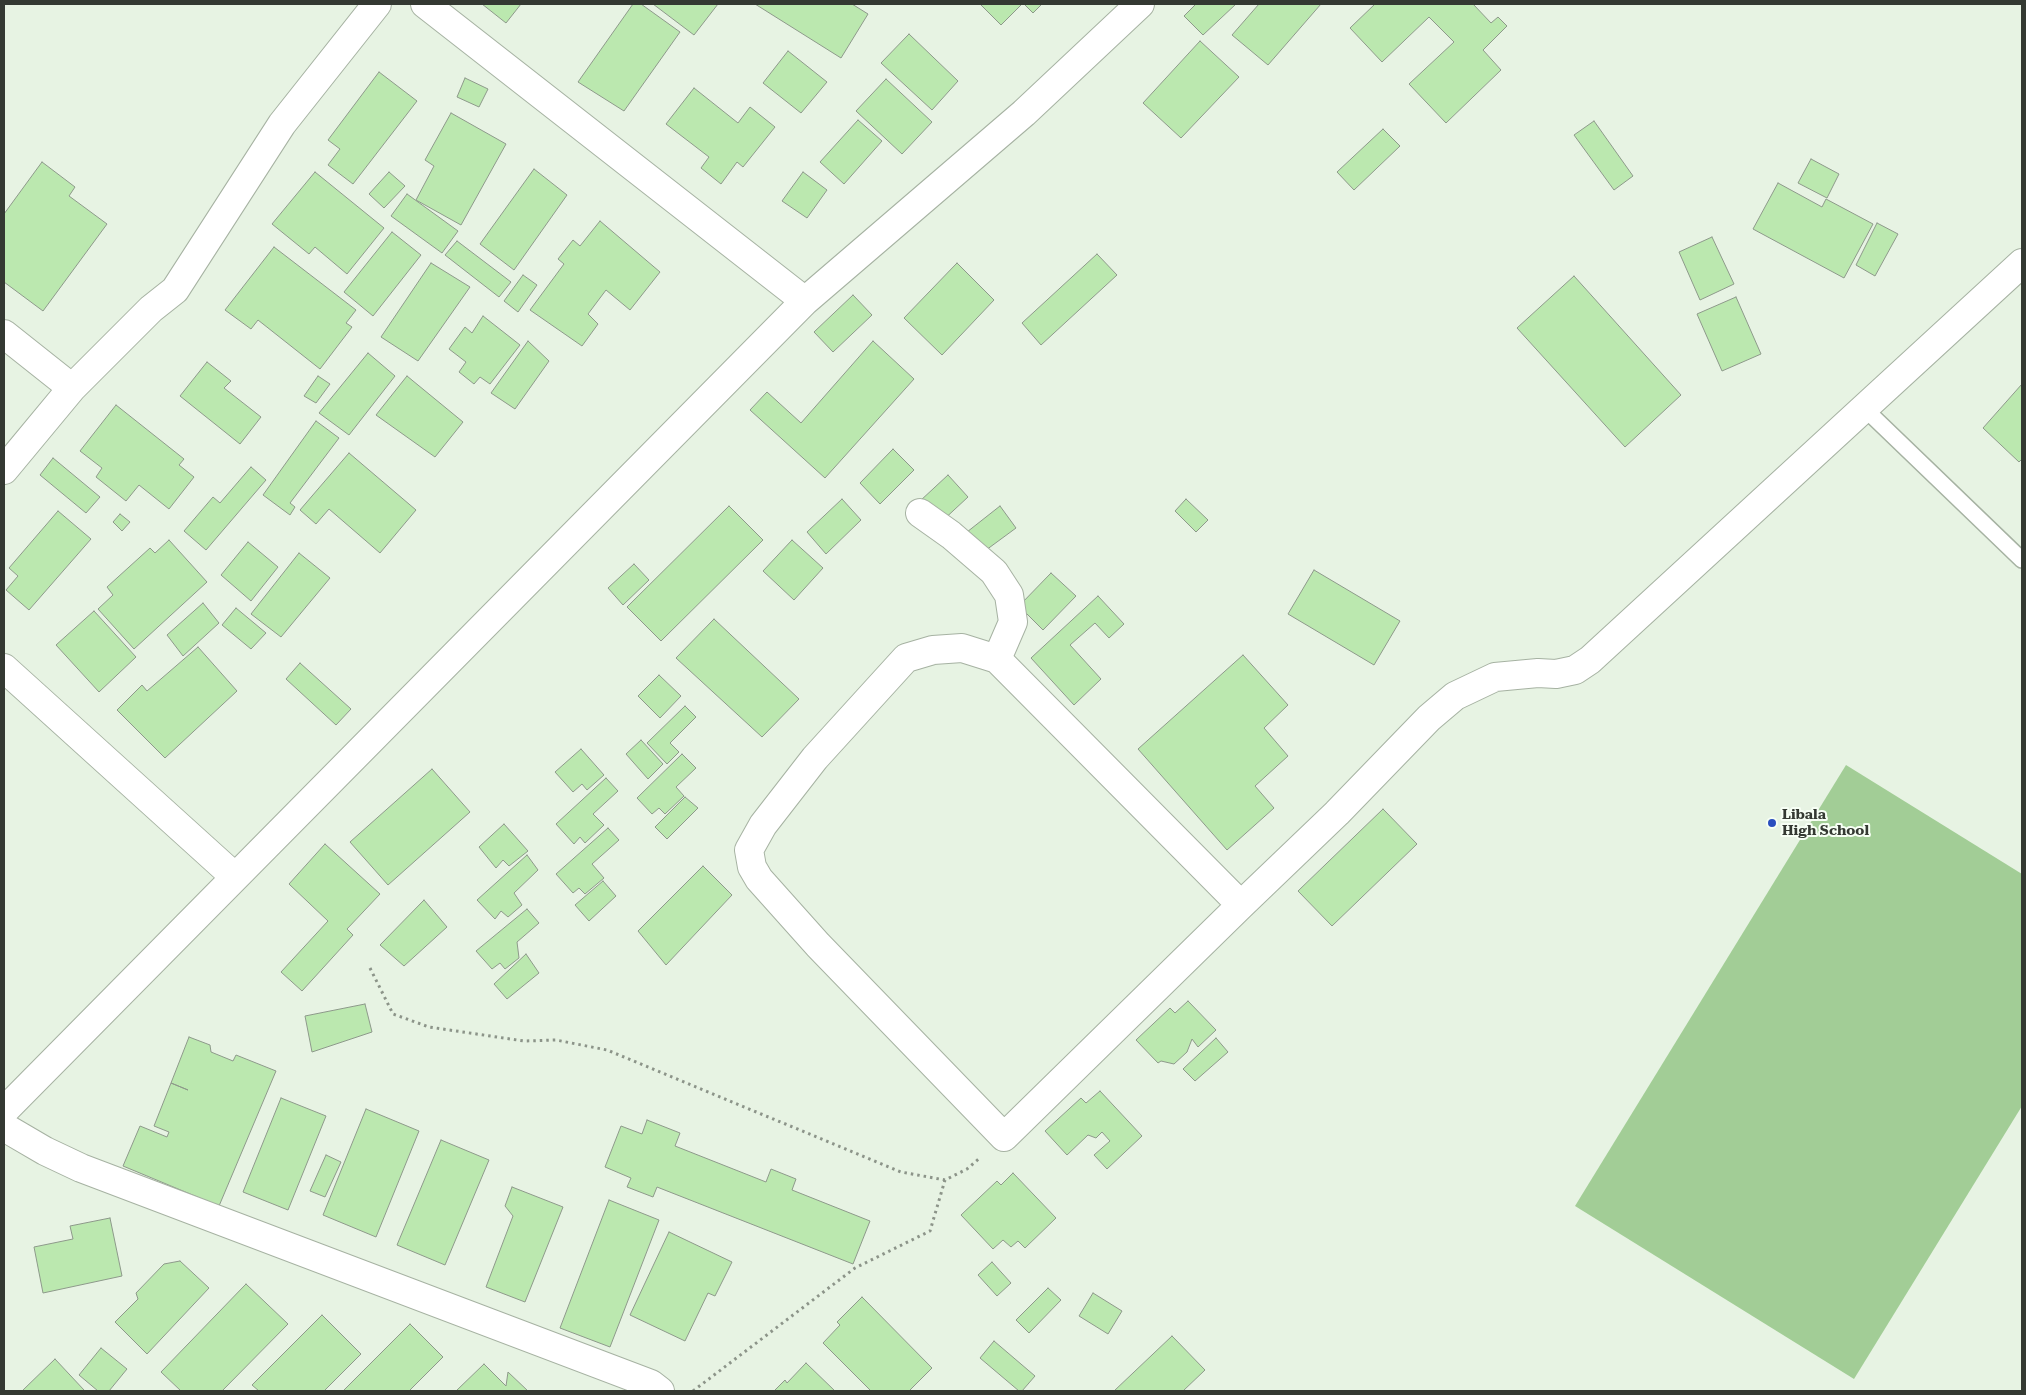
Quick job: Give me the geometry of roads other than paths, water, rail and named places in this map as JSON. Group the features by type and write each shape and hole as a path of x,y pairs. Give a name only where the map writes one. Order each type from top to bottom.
{"street":[{"path":"4,470 72,388 151,309 174,290 282,124 377,4"},
{"path":"425,4 805,301"},
{"path":"4,1111 805,301 1024,113 1140,4"},
{"path":"1241,905 998,659 962,648 933,650 906,658 815,758 763,825 749,850 752,868 760,880 818,946 1004,1137 1241,905 1338,813 1429,718 1454,696 1495,677 1538,673 1556,674 1575,670 1590,660 2022,263"},
{"path":"4,334 72,388"},
{"path":"920,514 951,535 994,572 1009,595 1012,622 998,659"},
{"path":"4,668 236,877"},
{"path":"4,1127 45,1151 81,1168 651,1384 660,1391"}],"lane":[{"path":"1864,408 2022,560"}],"place":[{"name":"Libala High School","path":"1772,823"}]}
